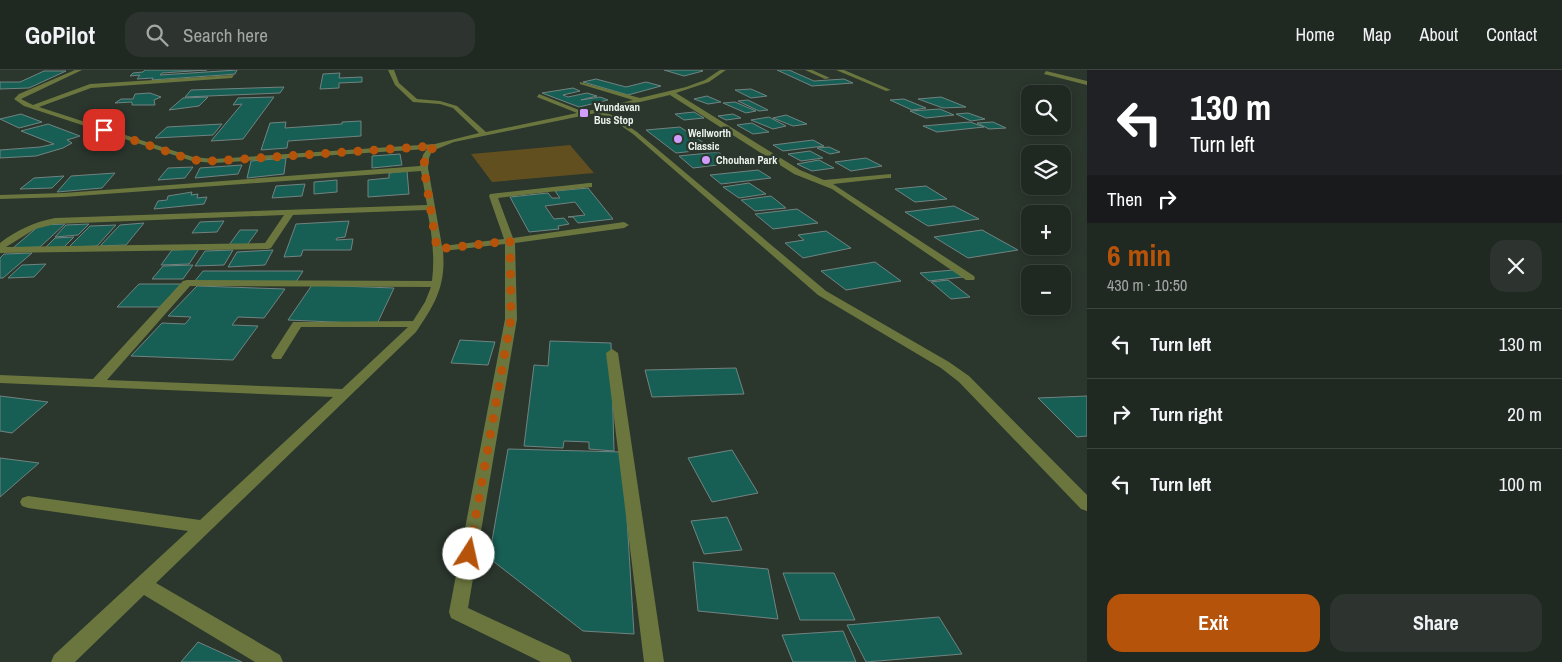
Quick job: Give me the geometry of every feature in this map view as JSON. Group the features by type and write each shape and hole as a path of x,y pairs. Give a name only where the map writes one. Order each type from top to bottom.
{"street":[{"path":"79,70 21,95 17,99 34,107 192,160 214,161 435,146 585,114 671,93 706,81 723,70"},
{"path":"391,70 396,84 415,100 444,102 458,107 485,135"},
{"path":"808,70 827,78"},
{"path":"839,70 888,90"},
{"path":"1046,74 1087,83"},
{"path":"34,107 90,86 232,76"},
{"path":"1050,81 1066,78"},
{"path":"582,83 642,100"},
{"path":"671,93 796,172 824,182 899,228 970,278"},
{"path":"539,96 585,114"},
{"path":"597,111 612,117 635,133 822,292 945,364 964,378 1087,505"},
{"path":"61,662 412,330 428,307 437,284 440,261 424,168 424,158 435,146"},
{"path":"0,197 64,195 424,168"},
{"path":"824,182 888,176"},
{"path":"562,662 458,612 511,319 510,241 493,196 589,185"},
{"path":"0,248 24,229 46,222 430,207"},
{"path":"0,248 268,246 290,212"},
{"path":"437,249 624,225"},
{"path":"96,384 187,284 437,284"},
{"path":"277,356 297,324 416,324"},
{"path":"612,353 654,662"},
{"path":"0,379 345,393"},
{"path":"28,502 204,527"},
{"path":"142,585 273,662"}],"shaded area":[{"path":"570,145 594,173 492,182 471,154"}],"building":[{"path":"145,70 207,70 162,73 160,75 237,70 235,74 152,80 153,78 137,79 140,75 130,76 133,73"},
{"path":"664,70 700,70 703,71 684,76"},
{"path":"777,70 789,70 814,81 844,79 853,83 812,86"},
{"path":"44,71 66,71 29,88 0,89 0,82 20,82"},
{"path":"340,73 339,78 362,77 362,82 339,83 339,88 320,89 323,74"},
{"path":"596,79 626,87 646,82 661,86 628,95 583,82"},
{"path":"284,87 280,93 185,97 191,90"},
{"path":"573,88 580,91 563,95 568,97 587,93 597,96 581,100 600,97 608,100 579,107 542,93"},
{"path":"751,89 767,96 751,98 735,90"},
{"path":"150,93 161,97 154,100 155,105 132,105 132,102 115,103 121,99 133,99 135,94"},
{"path":"707,96 721,102 708,104 694,99"},
{"path":"208,97 199,106 169,110 183,98"},
{"path":"274,97 243,139 211,141 242,104 233,105 238,98"},
{"path":"941,97 966,107 943,108 918,99"},
{"path":"904,99 926,108 912,110 890,100"},
{"path":"748,100 768,110 759,111 738,101"},
{"path":"735,102 756,111 746,113 723,103"},
{"path":"940,109 954,115 926,118 910,111"},
{"path":"694,112 704,118 684,120 675,114"},
{"path":"968,113 985,119 971,121 956,114"},
{"path":"21,114 42,122 19,128 0,119"},
{"path":"733,114 741,118 726,120 718,116"},
{"path":"786,115 807,124 793,126 773,118"},
{"path":"769,117 786,126 773,129 751,120"},
{"path":"361,121 361,136 288,141 287,148 261,150 270,123 286,122 285,128"},
{"path":"970,122 984,127 937,132 923,126"},
{"path":"993,122 1006,128 989,129 977,123"},
{"path":"752,123 769,132 753,134 737,125"},
{"path":"48,124 80,136 67,140 72,143 63,148 36,156 0,158 0,150 54,144 21,131"},
{"path":"222,124 213,135 155,138 167,127"},
{"name":"Wellworth Classic","path":"680,127 713,149 676,153 646,130"},
{"path":"813,140 824,146 783,151 773,145"},
{"path":"829,147 840,152 830,154 817,148"},
{"path":"810,151 823,158 801,161 788,154"},
{"name":"Chouhan Park","path":"718,152 734,163 693,168 679,156"},
{"path":"400,154 402,165 372,168 372,156"},
{"path":"286,158 284,174 247,178 251,161"},
{"path":"866,158 882,166 851,171 835,162"},
{"path":"819,160 834,168 812,171 797,164"},
{"path":"242,165 238,174 195,178 200,168"},
{"path":"193,167 185,178 158,180 168,168"},
{"path":"758,170 771,178 721,184 710,175"},
{"path":"407,171 409,194 368,197 368,180 389,178 389,173"},
{"path":"115,173 102,188 57,192 71,176"},
{"path":"64,176 52,188 20,189 34,178"},
{"path":"337,180 337,192 314,194 314,182"},
{"path":"749,183 766,194 739,198 723,187"},
{"path":"305,184 302,196 272,198 276,186"},
{"path":"926,186 947,199 915,202 895,189"},
{"path":"588,188 613,219 578,223 573,217 568,217 585,215 575,202 545,206 554,219 564,218 569,224 558,226 559,229 529,232 510,197 548,193 552,198 560,198 555,191"},
{"path":"192,192 191,195 198,194 197,198 207,197 204,204 154,209 158,201 167,200 168,196"},
{"path":"771,196 786,208 755,211 741,200"},
{"path":"954,206 979,219 928,226 905,212"},
{"path":"797,209 818,223 773,229 755,214"},
{"path":"224,221 217,232 192,233 200,222"},
{"path":"349,221 345,237 337,238 336,240 353,239 351,250 303,250 301,256 284,257 296,224"},
{"path":"144,223 126,245 100,246 120,225"},
{"path":"65,224 40,247 13,248 40,225"},
{"path":"89,224 78,235 55,237 66,225"},
{"path":"116,225 97,246 69,247 90,226"},
{"path":"240,230 258,230 247,245 229,245"},
{"path":"982,230 1018,250 968,258 934,237"},
{"path":"826,231 851,248 803,258 785,243 804,240 798,235"},
{"path":"74,237 64,247 45,248 55,238"},
{"path":"199,249 189,264 161,265 172,250"},
{"path":"233,250 224,265 195,266 205,251"},
{"path":"273,250 265,265 228,267 237,252"},
{"path":"32,253 3,278 0,278 0,258 4,254"},
{"path":"875,262 901,281 846,290 821,271"},
{"path":"46,264 34,277 8,278 22,265"},
{"path":"193,265 183,279 152,279 163,266"},
{"path":"953,270 963,277 929,281 920,273"},
{"path":"203,271 303,271 296,282 194,282"},
{"path":"948,280 970,297 951,299 931,282"},
{"path":"139,284 181,284 160,307 117,307"},
{"path":"312,285 394,288 377,324 288,320"},
{"path":"197,286 285,289 264,318 238,317 232,325 258,326 233,360 131,356 162,323 185,324 191,317 168,316"},
{"path":"460,340 495,342 488,365 451,363"},
{"path":"550,341 611,343 614,451 589,449 589,442 564,441 563,448 524,446 534,365 548,366"},
{"path":"736,368 744,394 652,397 645,370"},
{"path":"0,396 48,402 12,433 0,431"},
{"path":"1087,396 1087,436 1077,437 1038,398"},
{"path":"508,449 623,452 634,634 583,631 489,558"},
{"path":"732,450 758,493 712,502 688,458"},
{"path":"0,458 39,463 0,497"},
{"path":"727,517 742,550 704,554 691,521"},
{"path":"693,562 768,569 778,619 698,611"},
{"path":"783,573 834,573 855,620 800,620"},
{"path":"939,617 962,654 866,662 847,625"},
{"path":"843,631 856,662 793,662 782,635"},
{"path":"198,642 242,662 181,662"}],"place":[{"name":"Vrundavan Bus Stop","path":"584,113"},
{"name":"Wellworth Classic","path":"678,139"},
{"name":"Chouhan Park","path":"706,160"}],"route":[{"path":"104,130 192,160 214,161 435,146 424,158 424,168 437,249 510,241 511,319 469,554"}]}
